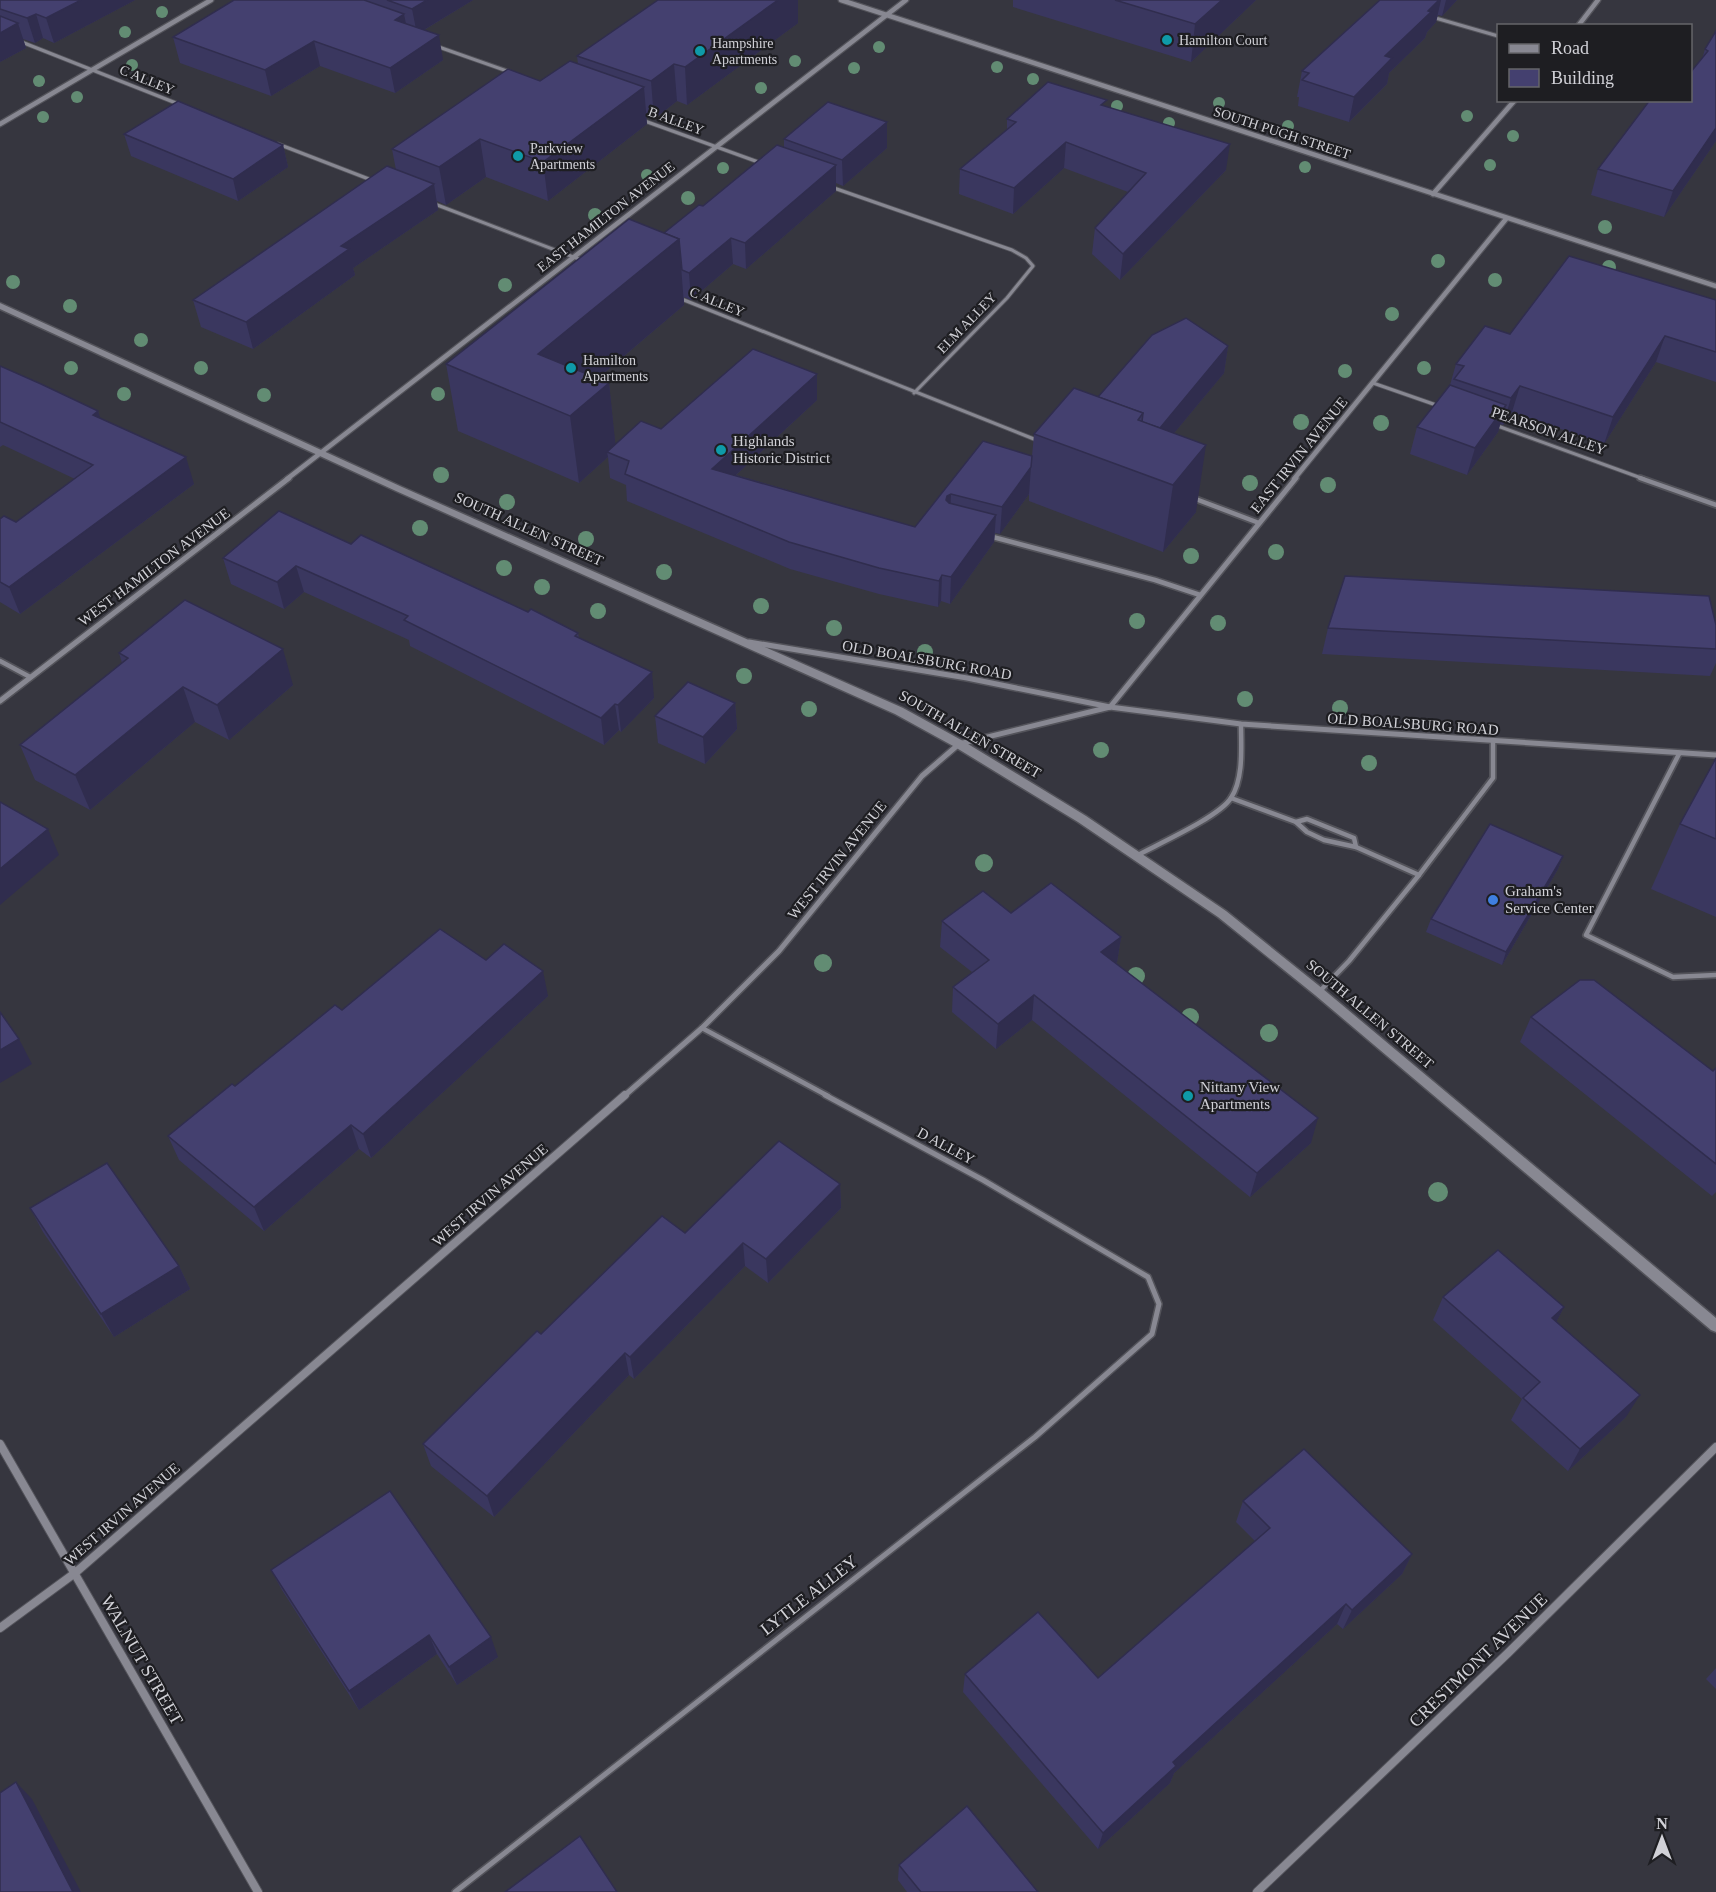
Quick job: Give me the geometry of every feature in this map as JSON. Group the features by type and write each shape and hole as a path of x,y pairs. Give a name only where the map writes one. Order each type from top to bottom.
{"street":[{"path":"0,124 211,0"},
{"name":"SOUTH PUGH STREET","path":"841,0 1716,286"},
{"name":"EAST HAMILTON AVENUE","path":"322,453 906,0"},
{"path":"1580,24 1598,0"},
{"path":"1433,194 1513,102"},
{"name":"EAST IRVIN AVENUE","path":"1110,707 1506,219"},
{"name":"SOUTH ALLEN STREET","path":"0,306 739,641 899,711 959,744 1082,819 1222,914 1319,992 1716,1326"},
{"name":"WEST HAMILTON AVENUE","path":"0,701 322,453"},
{"name":"OLD BOALSBURG ROAD","path":"739,641 967,678 1110,707 1241,724 1716,755"},
{"name":"OLD BOALSBURG ROAD","path":"959,744 1019,727 1110,707"},
{"name":"WEST IRVIN AVENUE","path":"0,1628 75,1573 702,1028 779,951 922,776 959,744"},
{"name":"WALNUT STREET","path":"0,1444 258,1892"},
{"name":"CRESTMONT AVENUE","path":"1257,1892 1508,1653 1716,1447"}],"lane":[{"path":"1431,16 1497,36"},
{"name":"C ALLEY","path":"11,37 183,106"},
{"path":"432,44 510,72"},
{"name":"B ALLEY","path":"641,119 770,166"},
{"path":"270,141 379,183"},
{"name":"ELM ALLEY","path":"825,185 1012,250 1026,258 1033,266 1007,298 914,393"},
{"path":"423,200 585,261"},
{"name":"C ALLEY","path":"673,296 1044,443"},
{"path":"1372,383 1446,408"},
{"name":"PEARSON ALLEY","path":"1490,424 1716,505"},
{"path":"1185,496 1259,523"},
{"path":"983,534 1155,580 1200,595"},
{"path":"0,661 30,677"},
{"path":"1136,856 1206,817 1231,798 1241,761 1241,724"},
{"path":"1319,992 1349,961 1419,875 1493,778 1493,742"},
{"path":"1679,754 1586,935 1672,977 1716,975"},
{"path":"1231,798 1296,822 1301,829 1345,848 1356,847 1419,875"},
{"path":"1296,822 1307,819 1354,838 1356,847"},
{"name":"D ALLEY","path":"702,1028 983,1180 1148,1276 1160,1304"},
{"name":"LYTLE ALLEY","path":"455,1892 1035,1437 1152,1334 1160,1304"}],"building":[{"path":"0,0 81,0 46,18 36,14 27,18 0,9"},
{"path":"234,0 364,0 404,14 395,20 439,35 390,68 314,41 265,70 173,37"},
{"path":"387,0 427,0 412,9"},
{"path":"658,0 778,0 685,67 674,64 651,81 577,56"},
{"path":"1115,0 1222,0 1195,24"},
{"path":"1380,0 1439,0 1428,11 1431,12 1385,56 1392,58 1354,97 1302,80 1309,73 1302,71"},
{"path":"0,16 18,23 0,33"},
{"path":"1716,31 1716,128 1673,191 1598,169 1648,102 1692,102 1692,71 1708,51 1705,49"},
{"path":"570,61 644,87 543,162 480,139 439,167 392,149 508,69 540,81"},
{"path":"1048,82 1107,100 1101,105 1230,144 1123,254 1095,228 1146,173 1066,142 1014,188 960,169 1016,122 1007,119"},
{"path":"178,101 283,145 233,179 124,134"},
{"path":"828,102 887,122 842,160 784,139"},
{"path":"777,145 836,165 745,243 731,238 689,273 682,270 679,239 664,233 699,205 703,206"},
{"path":"387,166 434,184 341,246 349,249 246,322 193,300"},
{"path":"629,219 679,239 538,354 609,383 570,416 446,364"},
{"path":"1569,256 1716,300 1716,352 1665,336 1613,417 1520,386 1511,398 1454,379 1464,366 1456,364 1485,326 1510,334"},
{"path":"1186,318 1228,346 1160,428 1142,422 1143,413 1098,397 1152,335"},
{"path":"753,349 817,374 712,469 915,527 983,441 1032,456 1031,467 1002,507 951,494 947,496 946,500 949,503 996,515 951,577 942,575 939,581 879,568 789,542 625,474 629,461 607,452 641,421 661,429"},
{"path":"0,366 98,411 93,415 186,457 9,587 0,582 0,519 4,516 16,522 93,465 0,422"},
{"path":"1450,385 1506,405 1475,448 1417,427"},
{"path":"1074,388 1143,413 1138,420 1206,445 1173,485 1034,434"},
{"path":"279,511 351,544 361,535 528,612 531,609 578,633 575,636 652,672 601,718 404,620 408,616 296,566 277,582 223,558"},
{"path":"1345,576 1709,596 1716,625 1716,649 1328,628"},
{"path":"185,600 283,649 217,705 183,687 75,775 20,745 128,658 119,653"},
{"path":"688,682 735,703 703,737 655,716"},
{"path":"1716,758 1716,839 1680,824"},
{"path":"0,802 48,829 0,869"},
{"name":"Graham's Service Center","path":"1490,824 1563,856 1506,952 1431,919"},
{"name":"Nittany View Apartments","path":"1051,883 1121,937 1101,952 1318,1118 1257,1173 1034,995 998,1024 953,987 989,960 942,921 983,891 1011,913"},
{"path":"440,929 486,960 504,944 543,971 363,1134 351,1125 254,1207 168,1136 232,1084 235,1086 335,1005 342,1010"},
{"path":"1580,980 1594,980 1713,1071 1716,1068 1716,1164 1531,1017"},
{"path":"0,1012 19,1039 0,1050"},
{"path":"779,1141 840,1184 766,1259 743,1243 630,1357 625,1353 487,1496 423,1444 537,1331 541,1334 662,1216 685,1233"},
{"path":"107,1163 179,1266 101,1314 30,1208"},
{"path":"1498,1250 1564,1307 1552,1318 1640,1395 1580,1449 1523,1398 1540,1382 1443,1297"},
{"path":"1304,1449 1412,1554 1352,1610 1346,1604 1173,1762 1176,1766 1103,1833 965,1674 1038,1612 1098,1678 1270,1528 1243,1501"},
{"path":"390,1491 491,1637 449,1667 429,1635 349,1691 271,1570"},
{"path":"16,1782 73,1892 0,1892 0,1793"},
{"path":"967,1806 1038,1892 921,1892 899,1865"},
{"path":"580,1836 617,1892 505,1892"}],"place":[{"name":"Hamilton Court","path":"1167,40"},
{"name":"Hampshire Apartments","path":"700,51"},
{"name":"Parkview Apartments","path":"518,156"},
{"name":"Hamilton Apartments","path":"571,368"},
{"name":"Highlands Historic District","path":"721,450"},
{"name":"Graham's Service Center","path":"1493,900"},
{"name":"Nittany View Apartments","path":"1188,1096"}]}
